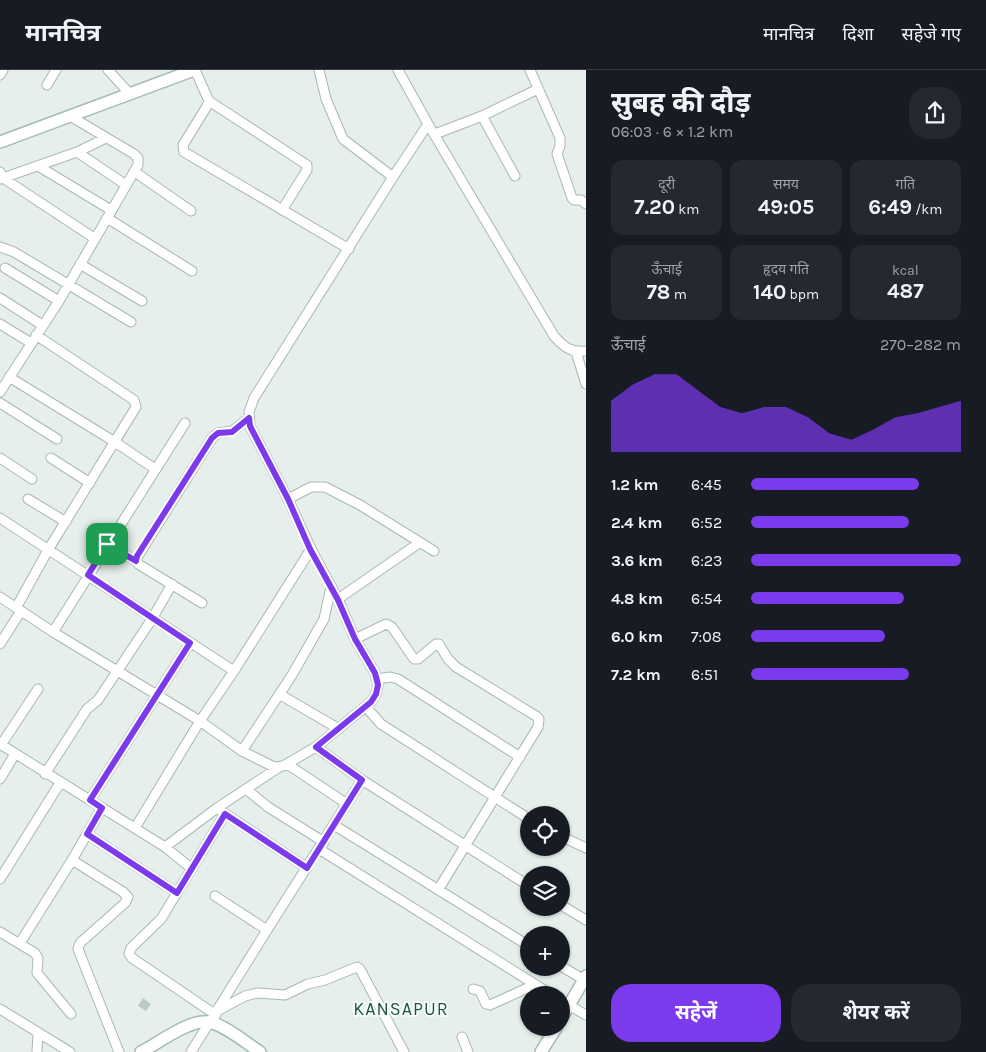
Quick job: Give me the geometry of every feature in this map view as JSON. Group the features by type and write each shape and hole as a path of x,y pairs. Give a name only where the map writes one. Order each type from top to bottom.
{"main road":[{"path":"0,142 195,70"},
{"path":"570,997 585,978"},
{"path":"141,1052 192,1023 214,1016 222,1027 260,1052"},
{"path":"546,1050 552,1036"}],"street":[{"path":"0,75 3,70"},
{"path":"47,85 56,70"},
{"path":"108,70 130,94"},
{"path":"195,70 209,101 307,165 307,170 282,210"},
{"path":"319,70 326,98 342,139 393,177"},
{"path":"398,70 554,336 563,346 576,352 586,352"},
{"path":"530,70 560,138 557,154 572,198 575,201 582,201 586,204"},
{"path":"435,134 482,116 538,89"},
{"path":"209,101 187,137 183,150 348,249"},
{"path":"1,389 59,301 94,238 135,172 139,162 138,158 70,116"},
{"path":"482,116 514,176"},
{"path":"165,848 217,808 316,747 366,707 376,694 378,680 355,639 338,600 310,549 288,499 250,426 249,412 254,398 428,124"},
{"path":"1,176 38,166 77,152 106,138"},
{"path":"77,152 126,185"},
{"path":"38,166 192,271"},
{"path":"135,172 191,211"},
{"path":"1,176 94,238"},
{"path":"0,247 14,252 131,322"},
{"path":"80,264 142,301"},
{"path":"5,268 59,301"},
{"path":"0,298 42,325"},
{"path":"0,324 31,343"},
{"path":"0,644 48,550 134,411 136,403 98,375 36,335"},
{"path":"576,352 586,384"},
{"path":"9,377 115,442 155,469"},
{"path":"0,403 57,439"},
{"path":"136,561 137,556 212,438 218,433 232,432 249,418"},
{"path":"53,632 184,424"},
{"path":"0,458 32,479"},
{"path":"51,458 90,483"},
{"path":"288,499 311,487 325,487 360,505 434,551"},
{"path":"28,498 66,522"},
{"path":"0,518 234,671"},
{"path":"338,600 420,543"},
{"path":"107,544 202,602"},
{"path":"135,828 200,721 234,671 310,549"},
{"path":"46,774 87,709 98,700 152,619 172,584"},
{"path":"242,751 324,619 331,587"},
{"path":"0,597 53,632 200,721 242,751 274,767 283,766 347,804"},
{"path":"355,639 386,624 392,627 414,659 418,659 436,644 440,645 448,659 456,667 538,718 540,722 438,890"},
{"path":"90,800 190,643"},
{"path":"378,680 390,677 398,679 520,757"},
{"path":"38,689 1,745 135,828 191,868"},
{"path":"279,694 339,729"},
{"path":"366,707 381,724 520,813"},
{"path":"316,747 362,780 520,880"},
{"path":"0,779 15,754"},
{"path":"192,1052 362,780"},
{"path":"0,879 60,783"},
{"path":"246,789 321,846 534,985"},
{"path":"20,943 102,808"},
{"path":"217,808 307,868"},
{"path":"214,1016 129,956 131,948 155,925 177,893 225,814"},
{"path":"334,826 520,940"},
{"path":"87,834 177,893"},
{"path":"570,840 586,848"},
{"path":"72,860 128,897 125,903 80,943 78,949 119,1052"},
{"path":"215,896 267,930"},
{"path":"570,910 586,920"},
{"path":"0,932 35,953 38,958 37,973 71,1014"},
{"path":"214,1016 245,996 258,993 285,995 308,984 325,980 357,967 360,969 404,1052"},
{"path":"570,970 585,978"},
{"path":"473,989 480,991 486,1004 490,1005 534,985"},
{"path":"570,1006 586,1015"},
{"path":"0,1009 70,1052"},
{"path":"37,1052 38,1033"},
{"path":"462,1037 468,1052"}],"building":[{"path":"143,998 151,1004 146,1011 138,1006"}],"district":[{"name":"KANSAPUR","path":"401,1009"}],"route":[{"path":"249,418 250,426 288,499 310,549 338,600 355,639 378,680 376,694 371,702 316,747 362,780 307,868 225,814 177,893 87,834 102,808 90,800 190,643 88,575 107,544 136,561 137,556 215,434 232,432 249,418"}]}
